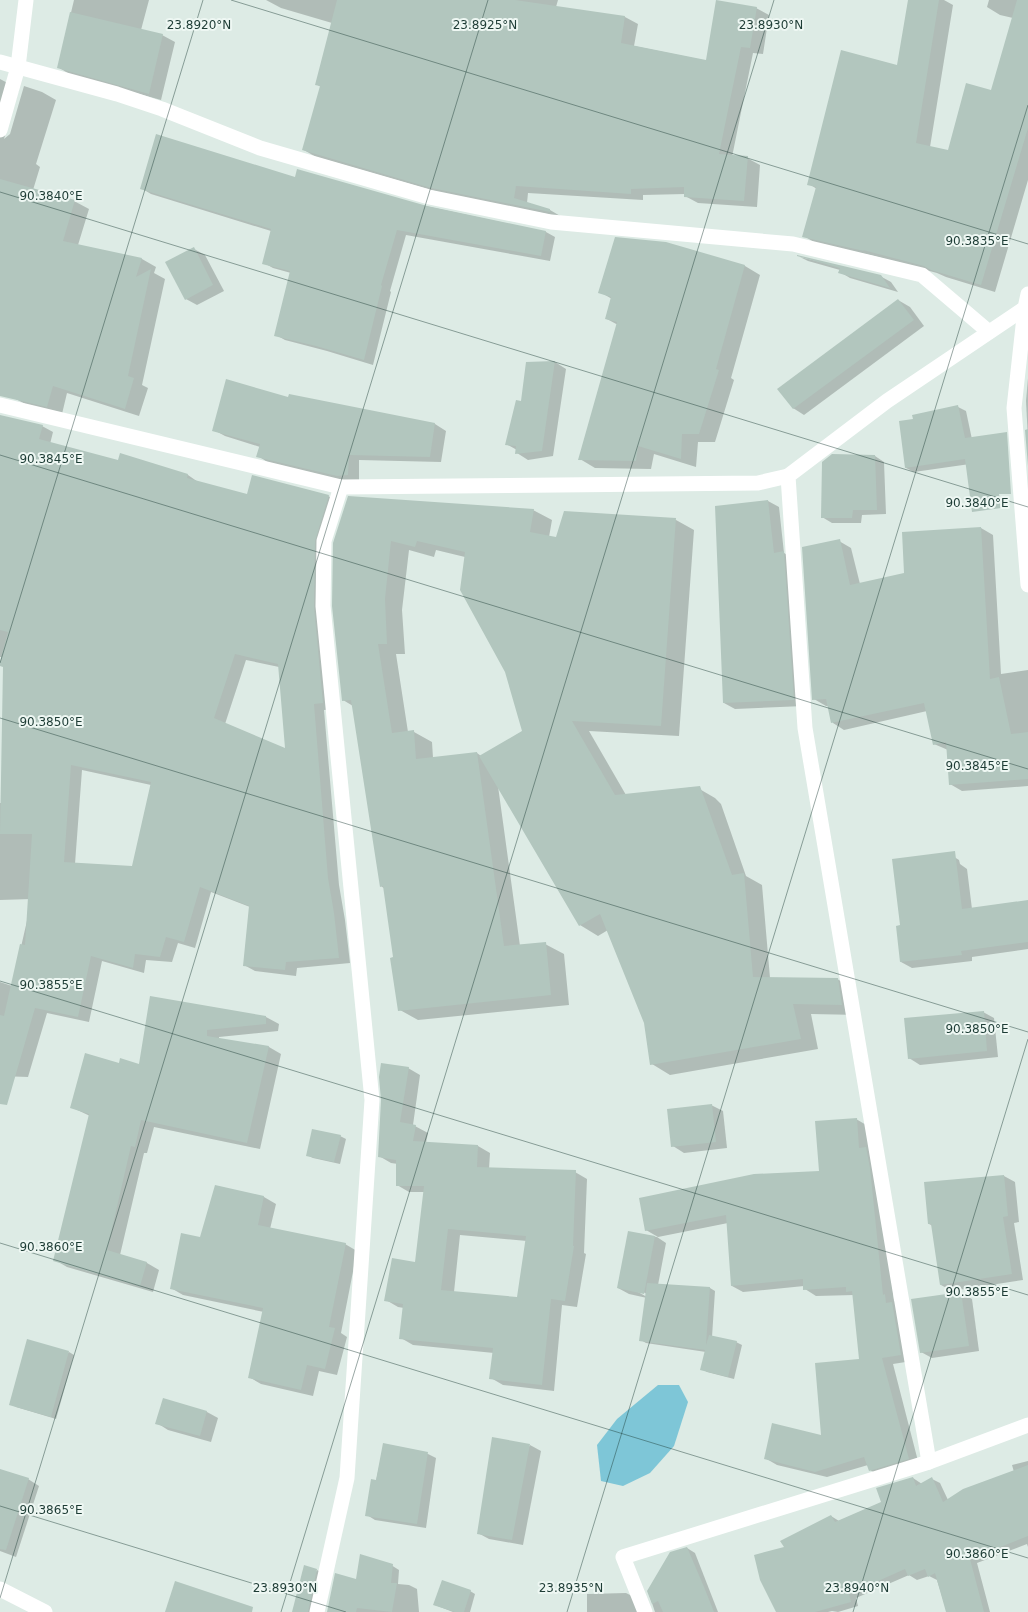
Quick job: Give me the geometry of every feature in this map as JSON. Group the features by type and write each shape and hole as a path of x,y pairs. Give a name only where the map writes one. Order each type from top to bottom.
{"street":[{"path":"0,130 18,67 26,0"},
{"path":"0,62 117,94 260,148 429,197 551,222 794,244 922,275 989,332"},
{"path":"0,405 341,487 758,483 788,476 887,401 1027,304"},
{"path":"1027,304 1014,408 1028,585"},
{"path":"788,476 805,728 929,1462"},
{"path":"316,1612 347,1478 372,1100 323,606 324,540 341,487"},
{"path":"645,1612 623,1557 929,1462 1028,1425"},
{"path":"0,1589 45,1612"}],"water":[{"path":"658,1385 679,1385 688,1402 674,1446 650,1473 623,1486 601,1481 597,1445 617,1419"}],"building":[{"path":"337,0 515,0 625,16 621,43 706,60 716,0 757,7 750,48 741,47 719,154 748,156 744,201 684,197 684,187 631,189 631,194 516,186 514,198 550,209 550,212 431,188 302,150 320,86 315,85"},
{"path":"908,0 939,0 916,143 948,150 966,83 991,90 1017,0 1028,0 1028,128 981,285 931,270 924,266 802,237 816,187 807,185 841,50 897,65"},
{"path":"70,12 163,34 149,94 57,68"},
{"path":"156,134 295,177 297,169 427,206 546,231 541,256 397,230 381,285 364,360 274,336 290,271 262,264 271,229 140,189"},
{"path":"0,179 75,200 63,241 142,258 136,277 151,269 128,376 134,378 125,409 53,386 47,407 0,396"},
{"path":"615,237 666,242 745,265 716,369 719,370 699,434 682,434 681,459 638,446 636,461 578,460 617,322 605,319 611,297 598,293"},
{"path":"194,247 213,285 185,300 165,262"},
{"path":"797,255 881,275 890,288 838,273 840,268"},
{"path":"898,299 914,320 793,409 777,389"},
{"path":"555,361 542,451 515,454 516,446 505,445 516,400 521,401 526,362"},
{"path":"226,379 288,397 289,394 435,423 430,457 349,455 348,475 337,476 256,457 260,444 212,431"},
{"path":"958,405 965,438 1007,432 1011,494 999,494 1001,508 972,512 965,459 905,468 899,421 913,419 912,415"},
{"path":"0,415 43,425 39,439 118,460 120,453 188,474 187,478 247,494 252,475 329,495 315,541 314,607 323,703 314,704 328,878 339,958 286,962 285,970 243,966 249,906 200,887 184,942 166,937 160,957 135,954 133,968 91,956 78,1017 35,1008 7,1105 0,1104 0,1015 4,1016 20,944 25,945 32,834 0,834 3,667 0,666 0,662 8,632 0,630","holes":["235,654 278,664 285,748 214,718","71,765 151,782 132,866 64,862"]},
{"path":"1028,429 1028,466 1025,430"},
{"path":"832,454 875,455 877,510 853,510 852,518 821,518 822,462"},
{"path":"348,496 534,509 530,532 556,537 564,511 676,518 661,726 572,721 615,795 700,786 732,875 744,873 753,977 838,978 842,1005 793,1004 801,1039 650,1065 644,1023 600,914 579,926 479,756 522,731 505,672 460,590 465,552 417,541 415,547 391,541 385,599 387,644 378,644 392,733 414,730 416,759 477,752 504,946 546,942 551,995 398,1011 390,958 393,957 383,886 380,887 351,700 342,701 332,606 333,543"},
{"path":"768,500 774,553 784,551 794,700 723,703 715,506"},
{"path":"981,527 990,679 999,677 1011,734 1028,732 1028,779 949,785 946,742 933,745 924,703 831,723 826,699 812,700 802,547 840,539 850,585 904,573 902,532"},
{"path":"955,851 962,909 1028,900 1028,942 961,951 962,955 900,962 896,926 900,925 892,859"},
{"path":"150,996 266,1016 266,1024 207,1030 207,1036 269,1046 247,1143 141,1120 135,1147 131,1146 107,1250 147,1262 140,1286 53,1261 89,1114 70,1108 85,1053 119,1063 120,1058 139,1064"},
{"path":"984,1011 987,1051 908,1059 904,1018"},
{"path":"381,1063 409,1067 400,1122 416,1125 413,1141 478,1145 477,1167 576,1170 574,1246 565,1301 551,1299 542,1385 489,1379 493,1348 399,1339 403,1304 384,1301 392,1258 415,1262 424,1186 396,1186 396,1160 378,1157 381,1100 379,1077","holes":["448,1229 526,1236 517,1297 441,1290"]},
{"path":"712,1104 716,1142 671,1147 667,1109"},
{"path":"857,1118 859,1148 866,1147 870,1168 883,1295 885,1294 886,1303 892,1302 901,1355 882,1358 909,1459 869,1471 864,1457 815,1472 764,1459 772,1423 821,1435 815,1363 859,1359 852,1291 846,1292 846,1287 803,1290 803,1279 731,1286 726,1215 645,1231 639,1198 754,1174 819,1171 815,1121"},
{"path":"312,1129 341,1135 334,1162 306,1156"},
{"path":"1004,1175 1008,1216 1003,1217 1012,1274 940,1285 931,1224 928,1224 924,1182"},
{"path":"215,1185 264,1196 258,1225 346,1243 329,1327 335,1328 325,1369 307,1365 301,1390 248,1378 263,1308 170,1289 181,1233 200,1237"},
{"path":"628,1231 655,1236 644,1294 617,1288"},
{"path":"647,1283 710,1287 706,1345 709,1335 737,1341 728,1377 700,1370 705,1350 639,1341"},
{"path":"961,1292 969,1346 920,1353 911,1299"},
{"path":"27,1339 69,1351 51,1417 9,1405"},
{"path":"163,1398 207,1411 200,1436 155,1424"},
{"path":"492,1437 530,1444 512,1540 477,1534"},
{"path":"383,1443 428,1452 417,1524 365,1516 371,1479 376,1480"},
{"path":"1028,1465 1028,1536 970,1559 984,1612 946,1612 935,1573 928,1577 925,1569 908,1576 905,1569 849,1594 851,1602 815,1612 776,1612 760,1580 754,1555 784,1547 780,1541 831,1515 835,1522 881,1502 876,1488 913,1477 916,1486 932,1477 943,1502 963,1489"},
{"path":"0,1469 29,1478 6,1550 0,1549"},
{"path":"687,1547 714,1612 663,1612 658,1601 652,1604 647,1591 670,1552"},
{"path":"360,1554 393,1564 391,1583 397,1583 392,1612 357,1608 356,1612 327,1612 335,1573 356,1579"},
{"path":"304,1565 317,1569 308,1612 292,1612"},
{"path":"442,1580 471,1590 464,1612 455,1612 433,1605"},
{"path":"175,1581 253,1607 252,1612 165,1612"}]}
